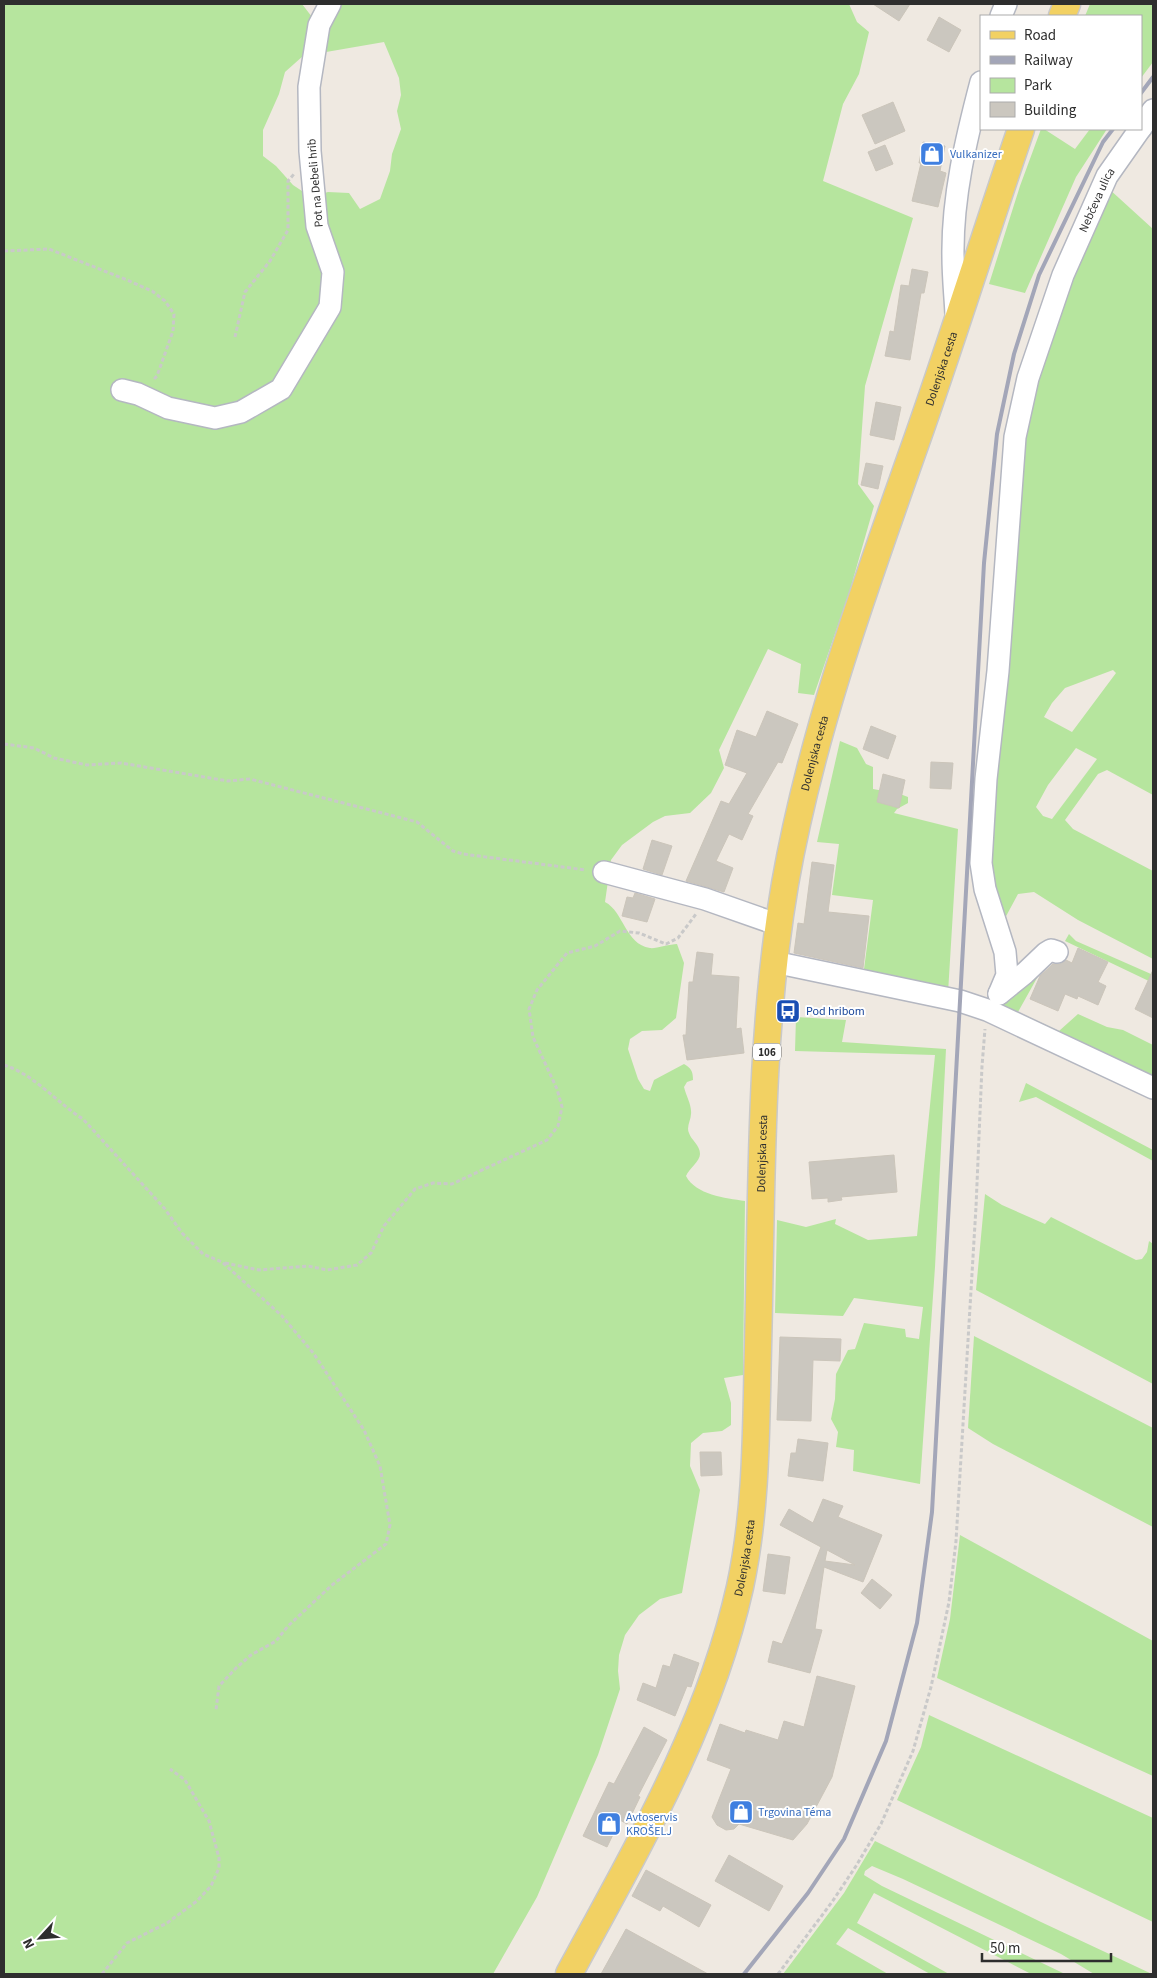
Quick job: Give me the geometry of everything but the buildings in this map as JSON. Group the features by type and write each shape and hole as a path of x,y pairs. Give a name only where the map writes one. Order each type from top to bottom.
{"main road":[{"name":"Dolenjska cesta","path":"569,1974 668,1788 700,1715 717,1667 740,1588 752,1508 756,1432 762,1125 774,962 798,816 848,639 1021,130"}],"street":[{"name":"Pot na Debeli hrib","path":"130,392 168,408 215,418 242,412 280,388 330,307 332,272 317,226 310,151 309,88 319,25 330,4"},
{"name":"Dolenjska cesta","path":"957,322 953,256 956,201 969,127 980,86"},
{"name":"Nebčeva ulica","path":"1142,125 1153,110"},
{"name":"Nebčeva ulica","path":"993,1002 1007,975 1006,952 985,889 981,863 986,779 998,671 1016,437 1028,378 1063,275 1107,176 1139,130"},
{"path":"604,872 705,899 779,925"},
{"path":"993,1002 1046,953 1051,950 1057,952"},
{"path":"774,962 960,1001 993,1002 1153,1088"}],"path":[{"path":"235,337 245,292 270,261 288,230 288,181 310,151"},
{"path":"4,251 50,249 128,280 152,291 165,301 174,314 173,331 157,376 130,392"},
{"path":"4,744 34,748 54,758 87,765 121,763 228,781 250,779 417,822 452,851 463,854 497,860 604,872"},
{"path":"4,1065 37,1082 66,1109 84,1119 165,1208 182,1233 204,1254 222,1262 259,1270 308,1266 327,1270 357,1265 370,1253 384,1226 415,1189 433,1183 452,1184 547,1140 558,1126 562,1107 557,1089 533,1037 529,1009 537,990 567,953 595,946 620,931 639,933 666,944 675,940 696,916 705,899"},
{"path":"778,1974 832,1902 856,1866 880,1824 913,1751 931,1687 949,1602 956,1541 976,1207 982,1066 993,1002"},
{"path":"216,1710 219,1686 251,1655 276,1641 288,1626 332,1585 386,1544 390,1525 380,1466 364,1430 314,1354 282,1316 222,1262"},
{"path":"102,1974 127,1943 167,1924 197,1901 211,1886 219,1868 219,1858 209,1821 185,1780 170,1769"}],"green space":[{"path":"4,4 302,4 312,17 321,4 849,4 857,22 869,32 859,74 843,104 823,181 913,218 865,386 858,484 874,506 850,590 814,695 798,693 801,664 768,649 719,750 724,768 711,793 690,813 665,816 653,822 622,845 611,860 605,902 617,913 635,941 650,948 677,944 684,963 676,1018 662,1030 642,1031 630,1039 628,1049 638,1079 644,1089 650,1091 654,1080 684,1064 690,1068 693,1080 687,1082 684,1087 691,1111 688,1131 699,1148 700,1154 686,1176 697,1188 704,1191 720,1197 745,1201 743,1375 724,1378 731,1403 731,1425 722,1431 703,1433 691,1443 690,1466 700,1490 682,1593 660,1599 639,1615 625,1635 619,1655 620,1689 598,1755 537,1897 493,1974 4,1974","holes":["384,42 399,78 401,95 397,111 401,129 392,154 390,171 380,199 360,209 349,193 328,192 311,197 293,185 276,166 263,156 263,130 279,94 285,72 303,56"]},
{"path":"1090,4 1153,4 1153,62 1142,77 1142,15 1085,15"},
{"path":"1041,130 1046,130 1075,149 1089,130 1106,130 1076,177 1025,293 989,284 1020,186"},
{"path":"1108,188 1153,229 1153,795 1107,770 1098,774 1065,820 1073,829 1153,871 1153,959 1078,920 1034,892 1018,894 1004,920 989,863 1016,494 1036,373","holes":["1113,670 1116,673 1072,732 1044,717 1052,703 1065,688","1076,748 1097,759 1052,819 1043,816 1036,807 1048,785"]},
{"path":"840,741 857,748 866,764 873,767 873,789 908,797 908,803 897,809 894,813 958,829 948,993 863,977 873,900 832,895 839,844 817,842"},
{"path":"1069,934 1076,941 1151,974 1153,969 1153,983 1065,941"},
{"path":"1047,960 1018,1012 1059,1031 1078,1014 1107,1027 1123,1030 1153,1045 1153,1083 1004,1011 1002,1004 1006,995"},
{"path":"796,1017 846,1020 842,1042 946,1049 935,1267 920,1484 853,1471 854,1450 836,1447 838,1432 831,1419 835,1399 836,1374 848,1350 855,1349 864,1323 905,1329 906,1337 919,1339 923,1307 854,1298 843,1316 775,1313 777,1220 806,1227 836,1219 835,1224 868,1240 917,1236 935,1055 795,1051"},
{"path":"1026,1083 1153,1150 1153,1161 1036,1097 1019,1102"},
{"path":"985,1194 1002,1205 1045,1224 1051,1217 1136,1260 1142,1259 1147,1252 1149,1241 1153,1244 1153,1384 976,1290"},
{"path":"974,1336 1153,1428 1153,1527 993,1444 968,1428"},
{"path":"960,1535 1153,1641 1153,1776 937,1678 950,1619"},
{"path":"929,1715 1153,1818 1153,1922 897,1800 921,1747"},
{"path":"875,1841 1152,1974 1094,1974 1061,1954 872,1866 865,1871 864,1875 882,1886 1065,1974 1031,1974 874,1893 857,1923 949,1974 930,1974 848,1928 836,1944 888,1974 783,1974 844,1893"}],"railway":[{"path":"1142,92 1153,77"},
{"path":"744,1974 808,1893 844,1839 886,1741 917,1623 932,1512 984,563 997,434 1014,354 1039,275 1103,142 1112,130"}],"place":[{"name":"Vulkanizer","path":"932,154"},
{"name":"Pod hribom","path":"788,1011"},
{"name":"Trgovina Téma","path":"741,1812"},
{"name":"Avtoservis KROŠELJ","path":"609,1824"}]}
